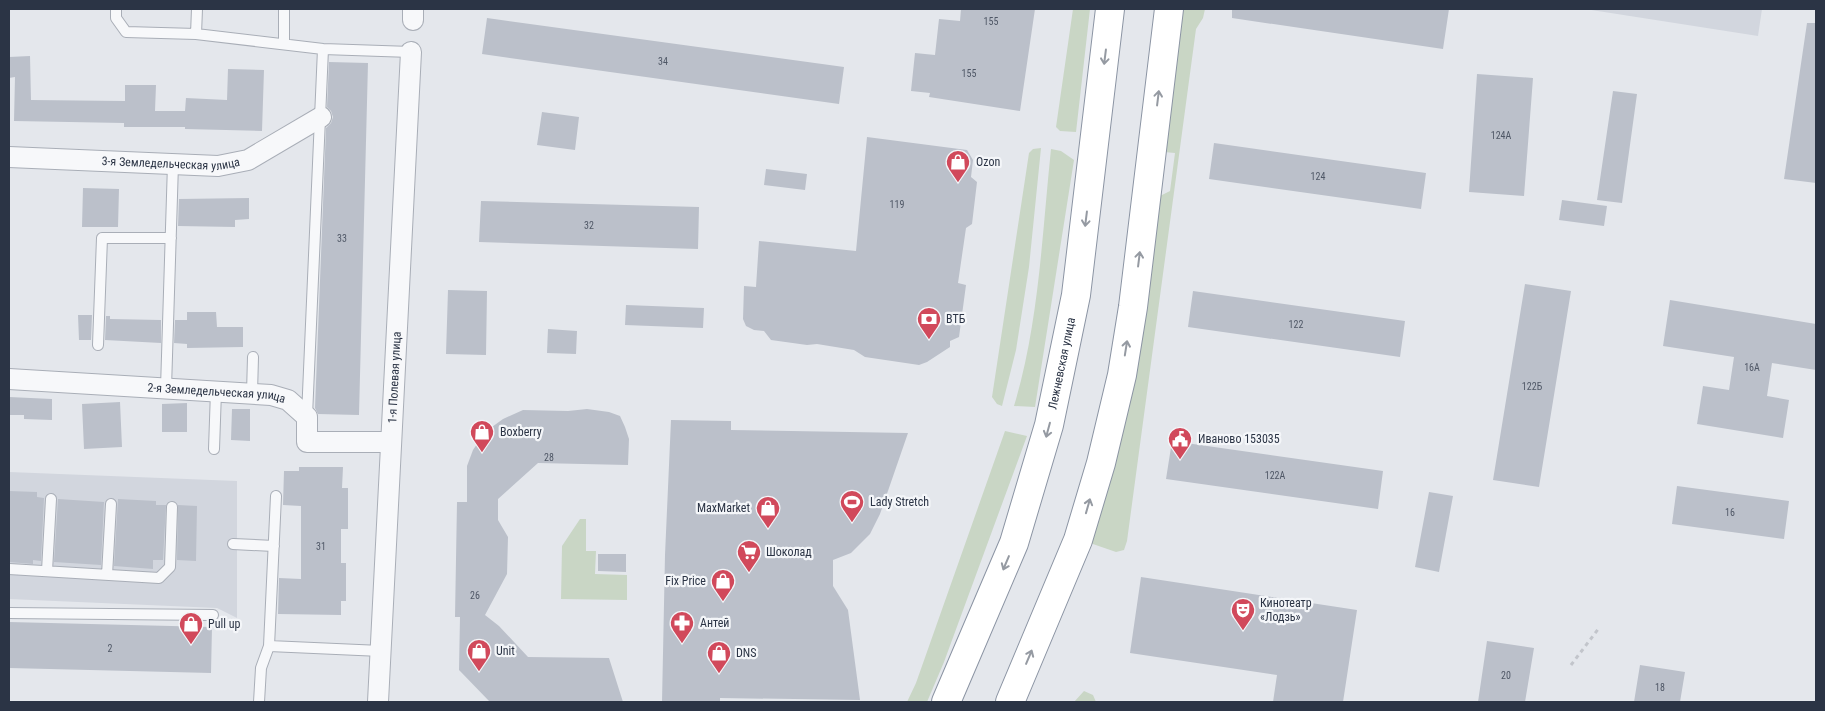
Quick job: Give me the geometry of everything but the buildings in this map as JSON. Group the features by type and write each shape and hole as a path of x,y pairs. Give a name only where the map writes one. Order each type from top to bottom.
{"highway":[{"name":"Лежневская улица","path":"946,702 1014,543 1051,417 1076,295 1110,9"},
{"path":"1010,702 1078,540 1122,375 1133,307 1169,9"}],"street":[{"name":"1-я Полевая улица","path":"378,702 410,52"},
{"name":"3-я Земледельческая улица","path":"9,157 218,166 248,160 321,116"},
{"name":"2-я Земледельческая улица","path":"9,379 271,395 288,400 307,417"},
{"path":"307,417 307,442 391,442"}],"lane":[{"path":"116,9 116,18 126,32 196,34 323,48 410,52"},
{"path":"196,34 197,9"},
{"path":"284,9 284,44"},
{"path":"307,417 323,48"},
{"path":"166,388 173,164"},
{"path":"98,345 102,238 171,238"},
{"path":"252,393 253,357"},
{"path":"214,449 216,391"},
{"path":"259,702 261,668 269,646 276,496"},
{"path":"47,571 51,499"},
{"path":"108,574 111,504"},
{"path":"9,569 159,578 170,567 172,507"},
{"path":"233,544 274,546"},
{"path":"9,613 213,615"},
{"path":"269,646 381,650"}],"path":[{"path":"1571,665 1600,628"}],"shaded area":[{"path":"1585,9 1762,9 1758,36"},
{"path":"9,472 237,481 237,618 217,608 9,599"}],"green space":[{"path":"1073,9 1090,9 1076,132 1060,131 1056,127"},
{"path":"1181,9 1205,9 1203,18 1196,29 1127,541 1124,550 1116,552 1090,543 1136,376 1158,197 1170,191 1175,153 1164,152"},
{"path":"1041,148 1029,267 1016,350 1002,406 997,404 992,397 1029,153 1033,149"},
{"path":"1051,149 1061,151 1074,160 1035,407 1014,406 1029,343 1034,311"},
{"path":"1005,431 1027,436 944,662 927,702 907,702 916,683"},
{"path":"580,519 586,519 586,551 596,551 595,574 627,575 627,600 561,599 562,546"},
{"path":"1084,691 1093,695 1096,702 1074,702"}],"place":[{"name":"Ozon","path":"958,183"},
{"name":"ВТБ","path":"929,340"},
{"name":"Boxberry","path":"482,453"},
{"name":"Иваново 153035","path":"1180,460"},
{"name":"Lady Stretch","path":"852,523"},
{"name":"MaxMarket","path":"768,529"},
{"name":"Шоколад","path":"749,573"},
{"name":"Fix Price","path":"723,602"},
{"name":"Кинотеатр «Лодзь»","path":"1243,631"},
{"name":"Антей","path":"682,644"},
{"name":"Pull up","path":"191,645"},
{"name":"Unit","path":"479,672"},
{"name":"DNS","path":"719,674"}]}
